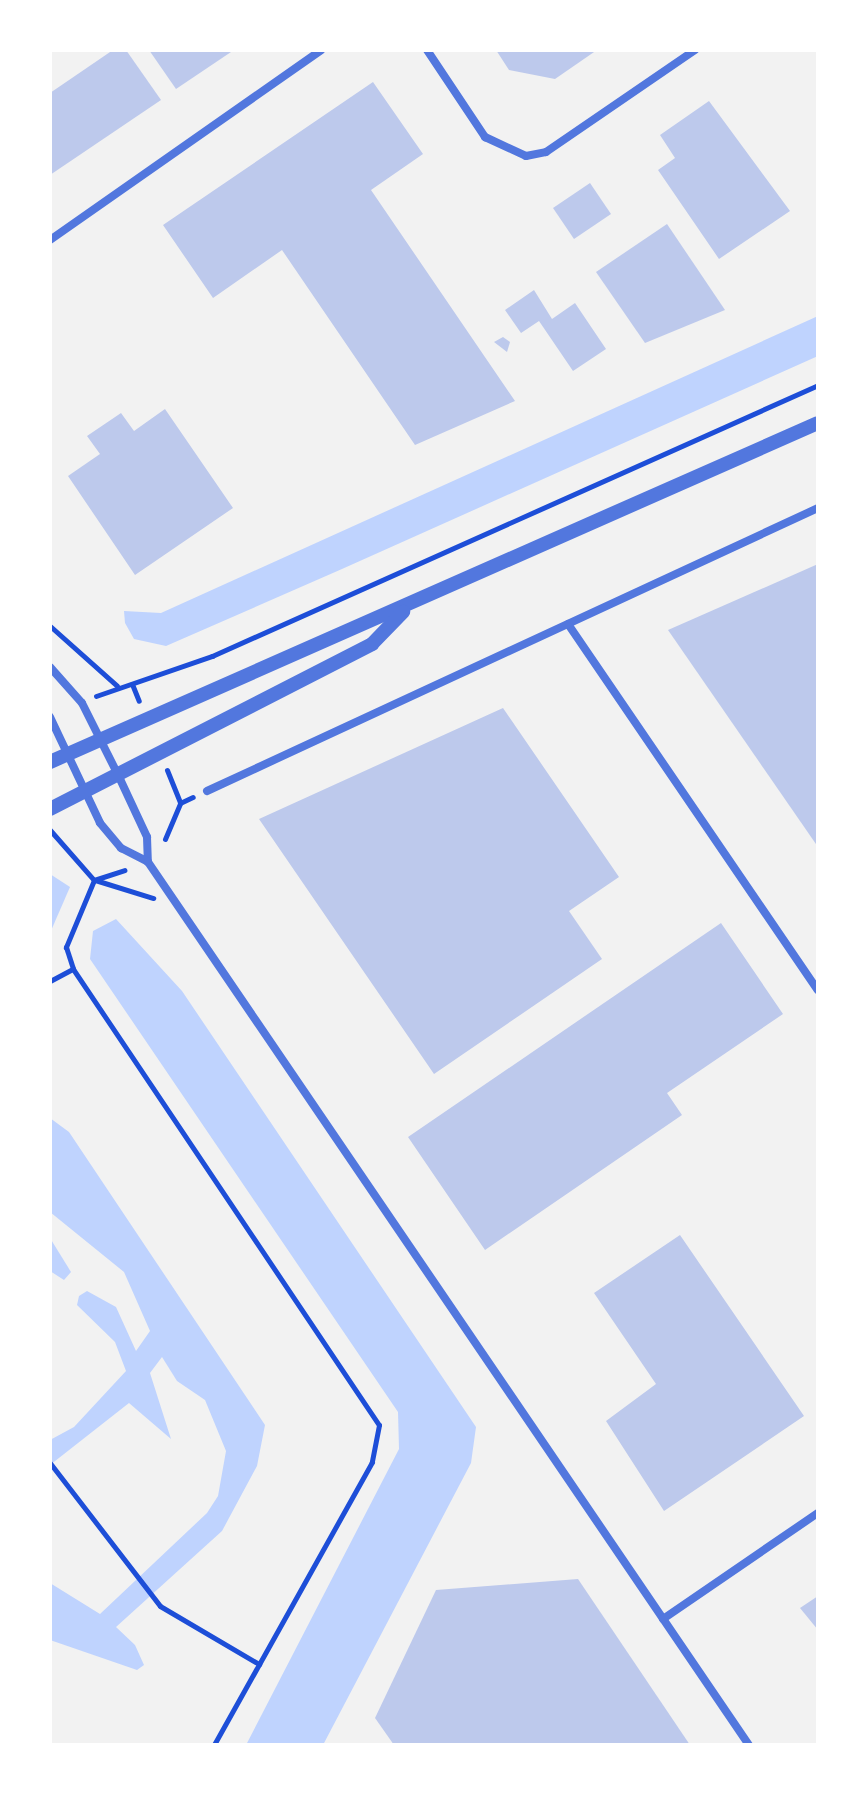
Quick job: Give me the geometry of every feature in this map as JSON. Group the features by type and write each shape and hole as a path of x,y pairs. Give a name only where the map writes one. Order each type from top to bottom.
{"street":[{"path":"50,240 321,50"},
{"path":"427,50 485,137 526,156 546,152 695,50"},
{"path":"50,762 367,621 404,612 818,423"},
{"path":"207,791 818,508"},
{"path":"50,809 120,779 372,644 404,612"},
{"path":"568,624 818,990"},
{"path":"50,667 82,703 147,837 148,862"},
{"path":"50,717 84,795 121,848 148,862 749,1745"},
{"path":"663,1619 818,1513"}],"path":[{"path":"82,703 117,686 212,656 818,385"},
{"path":"50,626 117,686"},
{"path":"50,830 94,880 148,900 169,893"},
{"path":"94,880 66,947 73,969 379,1425 372,1462 214,1745"},
{"path":"50,981 73,969"},
{"path":"50,1463 160,1606 259,1664"}],"water":[{"path":"818,316 818,356 342,569 166,646 134,639 125,623 124,611 161,613"},
{"path":"50,874 70,887 50,933"},
{"path":"116,919 182,991 476,1427 471,1463 323,1745 246,1745 399,1449 398,1412 90,959 93,931"},
{"path":"50,1118 69,1132 265,1425 257,1466 222,1531 116,1627 135,1645 144,1665 137,1670 50,1640 50,1583 100,1614 207,1513 218,1496 226,1451 205,1400 177,1381 162,1357 150,1373 171,1439 129,1403 50,1465 50,1440 74,1427 126,1371 115,1342 77,1305 79,1296 87,1291 116,1307 136,1351 150,1331 124,1272 50,1212"},
{"path":"50,1238 71,1272 64,1280 50,1271"}],"building":[{"path":"113,50 126,50 161,100 50,175 50,93"},
{"path":"149,50 234,50 176,89"},
{"path":"496,50 597,50 555,79 509,70"},
{"path":"373,82 423,154 371,190 515,401 415,445 282,250 213,298 163,225"},
{"path":"709,101 790,211 719,259 658,170 675,158 660,135"},
{"path":"590,183 611,214 574,239 553,208"},
{"path":"667,224 725,310 645,343 596,272"},
{"path":"534,290 552,319 575,303 606,349 573,371 539,321 521,333 505,310"},
{"path":"503,337 510,342 507,352 494,342"},
{"path":"165,409 233,508 135,575 68,476 100,454 87,436 121,413 134,431"},
{"path":"818,564 818,847 668,630"},
{"path":"503,708 619,877 569,911 602,959 434,1074 259,819"},
{"path":"721,923 783,1014 667,1093 682,1115 485,1250 408,1137"},
{"path":"680,1235 804,1416 664,1511 606,1421 656,1384 594,1293"},
{"path":"578,1579 690,1745 394,1745 375,1718 436,1590"},
{"path":"818,1596 818,1630 800,1608"}]}
